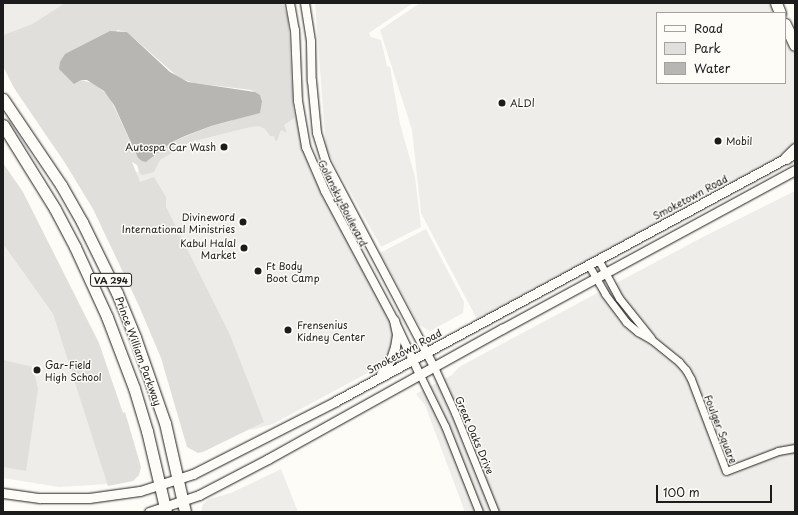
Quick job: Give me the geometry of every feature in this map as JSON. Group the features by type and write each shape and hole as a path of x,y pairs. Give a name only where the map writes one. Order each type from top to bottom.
{"main road":[{"path":"786,26 795,45"},
{"name":"Prince William Parkway","path":"3,99 61,185 82,222 114,287 152,382 165,423 184,507"},
{"name":"Prince William Parkway","path":"3,125 55,209 79,254 107,317 134,388 147,431 161,485 165,510"},
{"path":"791,156 795,149"},
{"name":"Smoketown Road","path":"3,493 40,498 89,498 114,495 179,480 254,443 379,377 791,156"},
{"path":"148,512 184,507 199,495 268,459 795,170"},
{"path":"379,377 391,359 395,347 397,334 394,320"}],"street":[{"name":"Golansky Boulevard","path":"290,3 295,30 298,102 304,143 312,165 394,320 420,375"},
{"name":"Golansky Boulevard","path":"305,3 310,42 314,107 318,140 337,185 434,367"},
{"path":"304,143 318,140"},
{"name":"Foulger Square","path":"598,259 619,298 652,340"},
{"name":"Foulger Square","path":"588,264 613,306 626,322 652,340 679,362 691,379 726,471 778,451 795,448"},
{"name":"Great Oaks Drive","path":"434,367 458,420 495,512"},
{"path":"420,375 445,426 479,512"}],"shaded area":[{"path":"3,3 65,3 32,24 3,35"},
{"path":"315,3 413,3 369,33 371,37 381,40 387,66 390,67 400,124 415,177 421,227 381,247 326,149"},
{"path":"420,3 777,3 781,12 656,12 656,84 786,84 786,25 795,44 795,149 479,323 421,213 412,130 380,30"},
{"path":"295,112 305,156 312,173 389,318 393,330 392,349 384,362 375,369 273,424 251,430 194,295 118,185 177,144 197,135"},
{"path":"795,191 795,512 465,512 425,405 416,394 452,375 459,367 541,323 703,237"},
{"path":"426,229 464,302 463,313 430,331 419,325 380,253"},
{"name":"Gar-Field High School","path":"3,244 53,314 108,484 59,487 3,478"},
{"path":"281,469 298,512 201,512 203,504 209,499 231,493"}],"green space":[{"path":"65,3 283,3 288,19 294,118 284,125 287,133 281,130 277,141 275,140 274,136 270,136 265,129 259,126 190,142 160,160 154,172 143,175 140,174 137,165 132,162 140,182 154,177 166,197 166,207 230,335 264,422 203,452 198,453 187,447 161,358 139,306 93,209 65,163 14,88 3,66 3,35 32,24","holes":["117,30 127,32 179,78 194,83 251,90 260,95 262,101 231,121 211,126 172,142 146,162 138,158 109,96 93,83 81,80"]},
{"path":"3,163 23,192 99,343 123,413 125,412 141,467 139,475 133,481 108,486 53,314 3,244"},
{"path":"3,360 33,367 38,389 26,471 3,467"}],"water":[{"path":"110,31 127,32 170,72 188,82 255,92 260,95 262,101 260,113 211,126 185,136 172,142 146,162 142,161 138,158 114,105 104,91 87,80 81,80 74,84 59,69 60,62 65,54"}],"place":[{"name":"ALDI","path":"502,103"},
{"name":"Mobil","path":"718,141"},
{"name":"Autospa Car Wash","path":"224,147"},
{"name":"Divineword International Ministries","path":"243,222"},
{"name":"Kabul Halal Market","path":"244,248"},
{"name":"Ft Body Boot Camp","path":"258,271"},
{"name":"Frensenius Kidney Center","path":"288,330"},
{"name":"Gar-Field High School","path":"37,370"}]}
